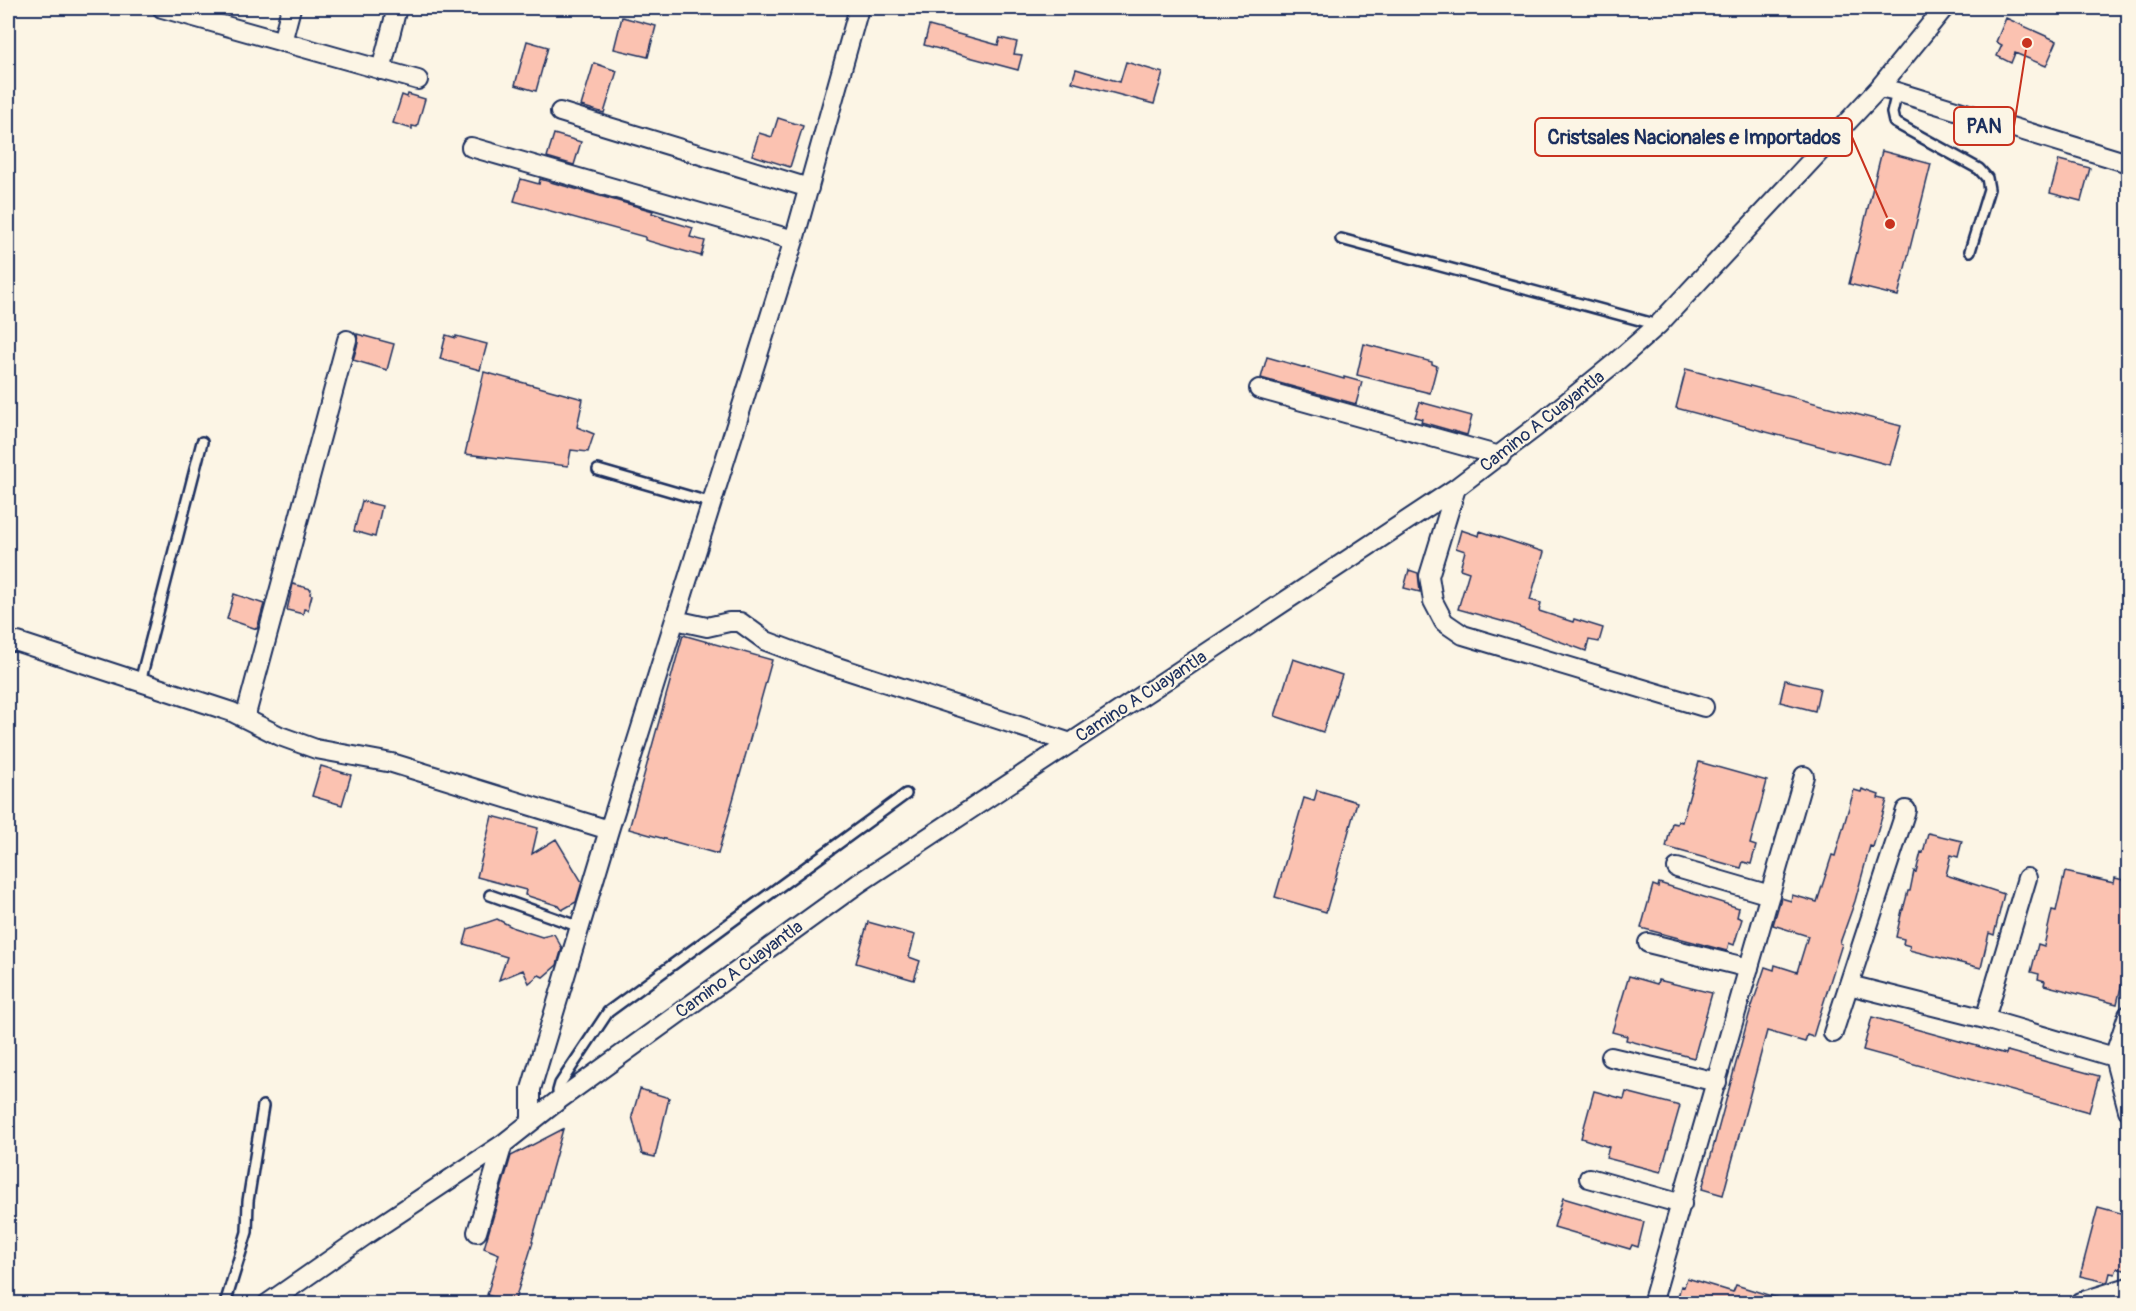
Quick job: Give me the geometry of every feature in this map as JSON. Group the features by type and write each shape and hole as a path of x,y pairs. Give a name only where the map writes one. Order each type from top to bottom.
{"street":[{"path":"162,8 418,80"},
{"path":"282,42 291,8"},
{"path":"381,70 397,8"},
{"path":"531,1122 531,1089 609,830 794,240 859,8"},
{"name":"Camino A Cuayantla","path":"267,1304 366,1234 503,1144 560,1099 859,883 1456,488 1500,456 1658,325 1879,88 1944,8"},
{"path":"1879,88 2128,163"},
{"path":"560,112 809,188"},
{"path":"471,147 794,240"},
{"path":"245,718 347,340"},
{"path":"1259,389 1500,456"},
{"path":"1456,488 1429,576 1433,601 1444,622 1463,635 1704,707"},
{"path":"675,620 707,627 740,622 765,641 819,661 1071,743"},
{"path":"8,642 18,642 232,712 280,736 316,750 392,763 609,830"},
{"path":"1652,1304 1804,776"},
{"path":"1833,1033 1906,810"},
{"path":"1677,868 1770,895"},
{"path":"1985,1019 2026,878"},
{"path":"1648,943 1749,968"},
{"path":"1849,985 1985,1019 2114,1057"},
{"path":"2128,1015 2114,1057 2128,1110"},
{"path":"1611,1057 1717,1082"},
{"path":"477,1232 503,1144"},
{"path":"1590,1178 1682,1204"},
{"path":"2080,1302 2128,1287"}],"lane":[{"path":"1897,92 1892,113 1894,122 1971,164 1987,178 1989,189 1970,251"},
{"path":"1341,238 1658,325"},
{"path":"140,682 202,442"},
{"path":"598,470 712,503"},
{"path":"560,1099 558,1090 560,1084 608,1012 906,794"},
{"path":"490,895 580,927"},
{"path":"225,1304 247,1232 248,1201 263,1106"}],"building":[{"path":"622,17 656,26 648,57 614,49"},
{"path":"2006,18 2057,41 2046,66 2015,53 2011,63 1997,56 2002,45 1996,42"},
{"path":"929,26 998,45 1000,38 1017,42 1014,54 1022,55 1018,70 924,45"},
{"path":"527,41 548,47 536,91 515,85"},
{"path":"1126,62 1163,73 1154,104 1072,82 1076,69 1120,82"},
{"path":"594,63 617,71 604,113 581,106"},
{"path":"408,94 425,99 417,127 412,126 412,129 393,123 402,95 407,97"},
{"path":"778,118 803,126 790,167 752,155 759,133 772,137"},
{"path":"554,134 581,142 574,165 547,157"},
{"path":"1882,151 1931,164 1898,296 1849,284"},
{"path":"2059,160 2090,168 2081,201 2050,193"},
{"path":"521,179 539,184 540,179 653,211 652,213 664,217 663,219 693,228 690,237 705,241 701,256 645,240 645,237 514,201"},
{"path":"357,334 394,344 387,370 353,360 358,343"},
{"path":"446,335 487,344 480,370 440,359"},
{"path":"1364,344 1432,362 1437,366 1430,393 1357,375"},
{"path":"1267,357 1362,382 1356,404 1261,378"},
{"path":"1686,369 1901,426 1890,465 1676,408"},
{"path":"484,372 583,399 577,427 594,434 588,452 571,450 568,466 465,454"},
{"path":"1420,402 1472,416 1467,435 1421,422 1422,419 1415,417"},
{"path":"362,501 382,506 375,537 354,531"},
{"path":"1461,530 1479,536 1480,531 1544,552 1530,600 1541,603 1539,611 1573,622 1574,619 1603,628 1599,642 1589,640 1586,651 1512,624 1458,609 1469,572 1460,569 1465,551 1456,548"},
{"path":"1409,570 1418,573 1420,592 1404,588"},
{"path":"293,584 311,589 310,594 312,595 308,610 304,609 303,614 287,610"},
{"path":"234,594 264,604 257,629 227,619"},
{"path":"683,635 772,660 718,854 629,829"},
{"path":"1293,659 1342,675 1323,732 1275,716"},
{"path":"1785,680 1820,688 1815,711 1780,702"},
{"path":"1699,762 1767,781 1750,844 1756,846 1751,864 1743,862 1741,868 1666,847 1672,823 1682,822"},
{"path":"321,766 351,775 342,805 312,796"},
{"path":"1862,789 1887,800 1873,847 1870,846 1813,1037 1807,1035 1805,1042 1767,1031 1723,1195 1702,1189 1749,1015 1765,967 1774,970 1775,965 1797,972 1808,936 1773,925 1781,898 1791,901 1792,895 1817,902 1832,855 1835,856 1854,790 1861,792"},
{"path":"1317,790 1357,802 1326,912 1275,897 1304,798 1314,801"},
{"path":"492,816 538,828 532,854 556,839 582,882 576,902 562,910 559,906 525,895 526,890 477,877"},
{"path":"1928,833 1962,841 1958,857 1951,855 1946,875 2004,894 1994,935 1989,933 1981,968 1909,950 1910,946 1903,944 1904,939 1896,937 1914,871 1916,872"},
{"path":"2065,872 2114,883 2115,878 2128,881 2128,957 2117,1004 2044,985 2045,981 2038,979 2039,974 2031,972 2038,944 2044,946 2052,910 2056,911"},
{"path":"1659,883 1739,908 1737,917 1742,919 1734,945 1729,943 1727,951 1641,928 1653,885 1658,887"},
{"path":"497,919 514,928 542,937 554,934 562,948 557,965 543,977 539,975 529,983 523,970 499,980 507,957 464,944 468,929"},
{"path":"868,922 915,935 909,957 920,961 914,980 856,963"},
{"path":"1629,976 1657,984 1658,980 1712,993 1694,1058 1626,1040 1627,1036 1612,1032"},
{"path":"1872,1017 2006,1054 2007,1051 2099,1076 2089,1112 1863,1050"},
{"path":"640,1089 669,1098 655,1157 642,1154 632,1116"},
{"path":"1594,1091 1624,1099 1626,1092 1680,1106 1661,1172 1606,1158 1609,1147 1581,1138"},
{"path":"563,1129 514,1303 487,1295 499,1254 484,1248 511,1156"},
{"path":"1563,1198 1644,1222 1638,1247 1632,1245 1630,1249 1554,1227"},
{"path":"2098,1207 2128,1215 2128,1271 2117,1268 2115,1274 2110,1273 2106,1282 2080,1276"},
{"path":"1687,1278 1733,1292 1736,1285 1784,1300 1783,1304 1676,1304 1681,1286 1684,1287"}],"place":[{"name":"PAN","path":"2027,43"},
{"name":"Cristsales Nacionales e Importados","path":"1890,224"}]}
